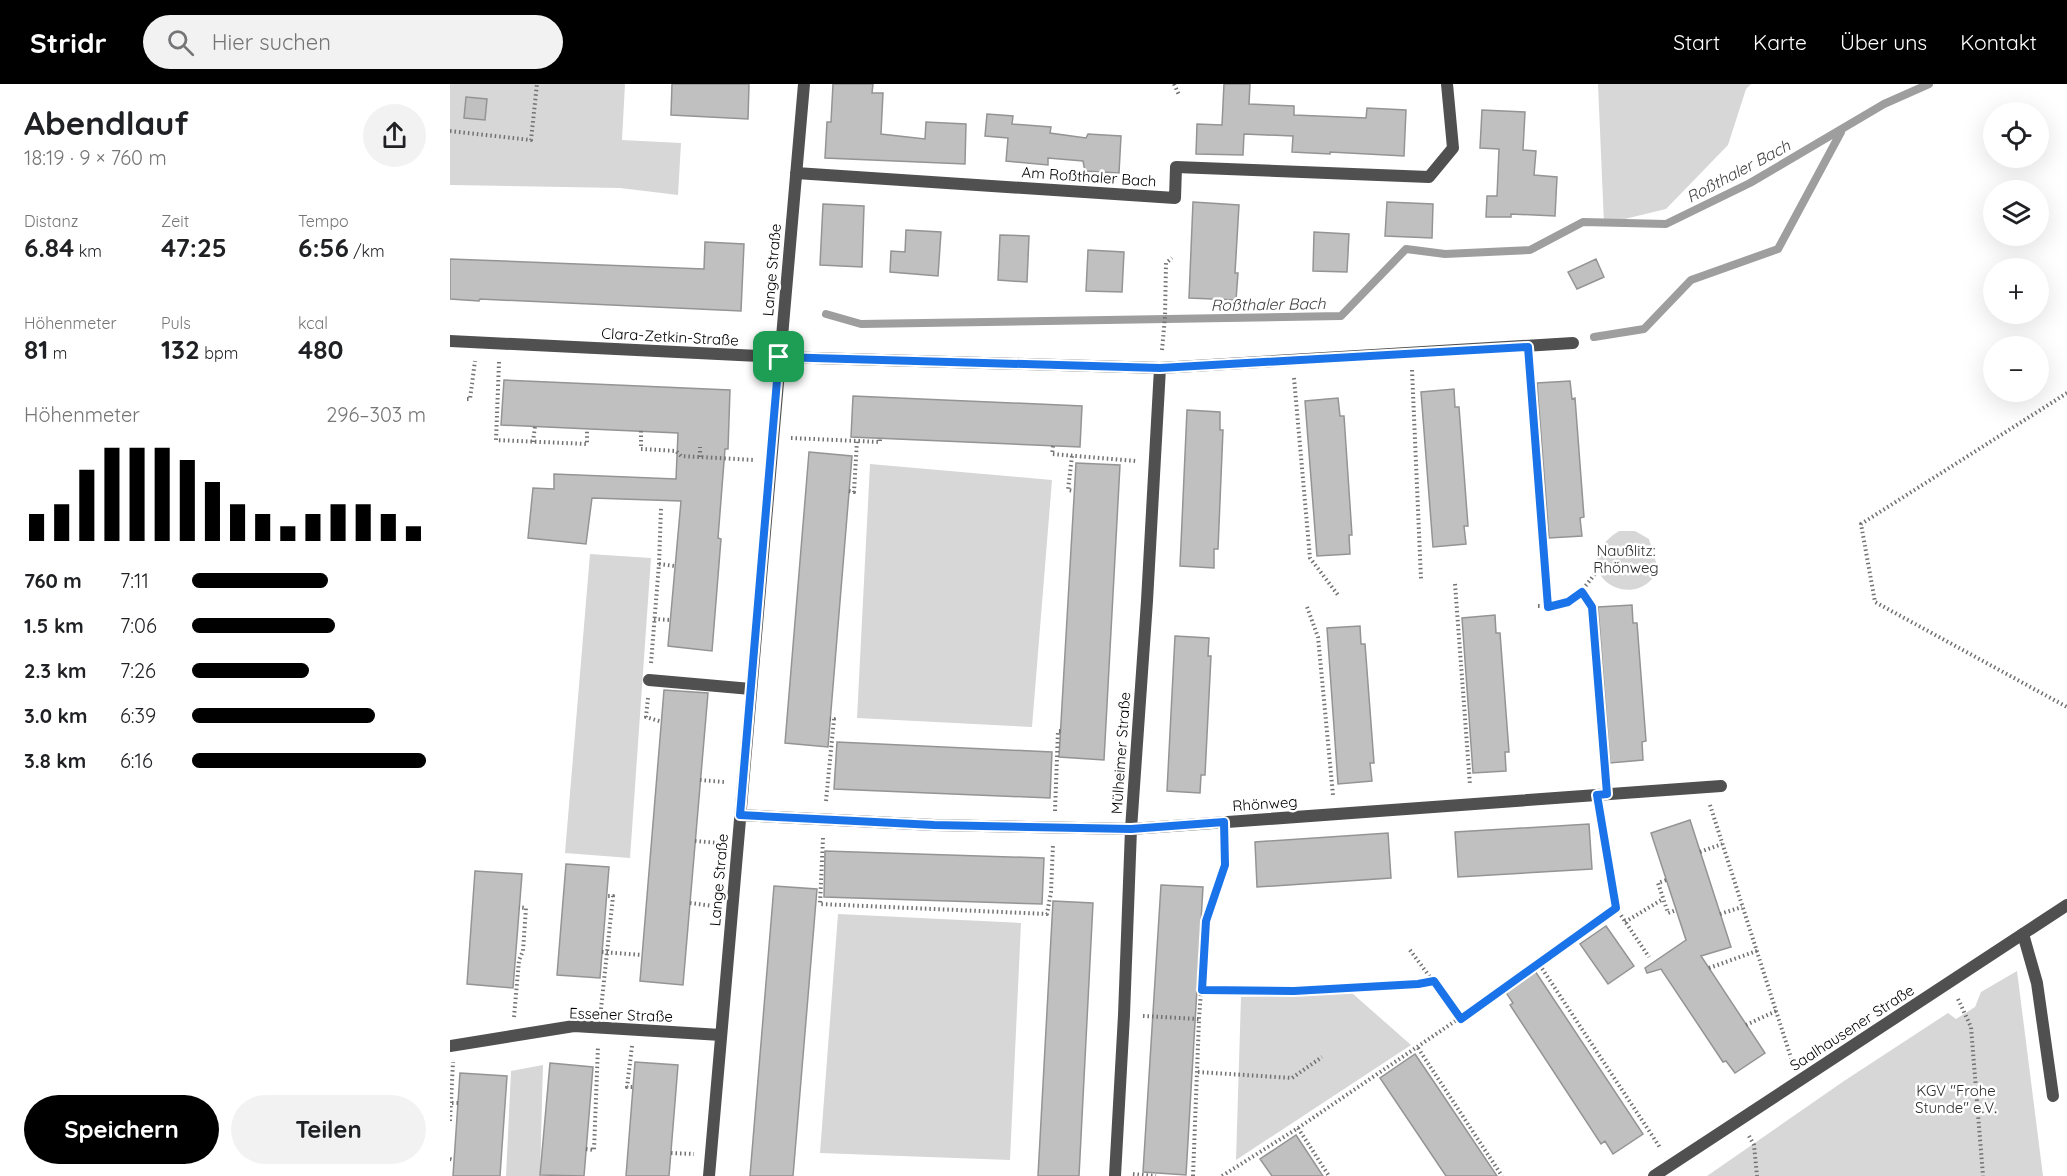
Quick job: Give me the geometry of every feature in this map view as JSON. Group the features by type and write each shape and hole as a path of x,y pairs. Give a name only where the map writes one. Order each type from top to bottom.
{"street":[{"name":"Lange Straße","path":"709,1176 804,84"},
{"name":"Am Roßthaler Bach","path":"796,173 1175,198 1176,167 1429,177 1453,148 1447,84"},
{"name":"Clara-Zetkin-Straße","path":"450,341 779,357 1160,368 1573,343"},
{"name":"Mülheimer Straße","path":"1115,1176 1131,829 1160,368"},
{"path":"649,680 751,689"},
{"name":"Rhönweg","path":"740,815 934,825 1131,829 1720,786"},
{"name":"Saalhausener Straße","path":"1654,1176 2067,905"},
{"path":"2024,934 2037,982 2053,1096"},
{"name":"Essener Straße","path":"452,1045 573,1026 721,1035"}],"path":[{"path":"450,131 531,140 537,84"},
{"path":"1174,84 1179,94"},
{"path":"1163,339 1166,263 1172,258"},
{"path":"467,399 470,399 477,342"},
{"path":"500,344 496,440 586,444 587,429"},
{"path":"1528,347 1548,607"},
{"path":"1412,353 1421,579"},
{"path":"1293,361 1310,558 1338,595"},
{"path":"2067,393 1861,524 1875,602 2067,707"},
{"path":"533,442 534,426"},
{"path":"641,431 641,449 676,451 681,456 771,461"},
{"path":"773,437 880,442 880,439"},
{"path":"849,491 854,492 857,441"},
{"path":"700,447 700,457"},
{"path":"1053,447 1052,454 1155,463"},
{"path":"1072,456 1068,490 1074,491"},
{"path":"661,508 659,564 646,717 662,722"},
{"path":"659,564 675,566"},
{"path":"1538,606 1548,607 1568,602 1582,592 1597,570"},
{"path":"1455,584 1471,804"},
{"path":"1582,592 1592,607 1602,794 1616,908 1648,957"},
{"path":"1306,607 1318,637 1335,814"},
{"path":"654,619 670,620"},
{"path":"830,719 834,719 824,818 820,904 1047,914 1051,892 1058,731 1061,731"},
{"path":"700,780 743,784"},
{"path":"1704,787 1798,1082"},
{"path":"1193,1176 1199,1019 1206,921 1225,865 1224,822"},
{"path":"695,841 737,845"},
{"path":"1700,852 1722,844"},
{"path":"1666,880 1658,883 1663,899 1668,913 1676,910"},
{"path":"586,1149 594,1150 599,1027 605,952 613,896 607,896"},
{"path":"1625,922 1663,899"},
{"path":"512,1036 517,960 523,951 526,908 519,907"},
{"path":"1720,914 1742,907"},
{"path":"1222,1176 1461,1019 1616,908"},
{"path":"1410,950 1461,1019"},
{"path":"1709,968 1757,951"},
{"path":"605,952 642,955"},
{"path":"1539,964 1671,1165"},
{"path":"1202,990 1294,991 1418,984 1434,981"},
{"path":"1949,982 1966,1012 1971,1027 1983,1176"},
{"path":"1746,1025 1776,1011"},
{"path":"1124,1015 1199,1019"},
{"path":"633,1087 627,1087 634,1030"},
{"path":"450,1121 452,1045"},
{"path":"1418,1048 1502,1176"},
{"path":"1198,1072 1292,1078 1322,1057"},
{"path":"590,1098 596,1098"},
{"path":"452,1103 458,1103"},
{"path":"1740,1119 1754,1145 1756,1176"},
{"path":"1298,1128 1329,1176"}],"green space":[{"path":"450,84 625,84 622,140 681,143 678,195 620,188 450,185"},
{"path":"1598,84 1751,84 1746,89 1728,145 1666,209 1604,224"},
{"path":"870,464 1052,480 1032,727 857,718"},
{"name":"Naußlitz: Rhönweg","path":"1619,531 1635,531 1649,539 1658,569 1650,581 1638,588 1625,590 1613,586 1603,579 1598,569 1597,557 1604,544"},
{"path":"590,554 651,558 630,858 565,853"},
{"path":"838,914 1021,923 1010,1160 820,1153"},
{"name":"KGV \"Frohe Stunde\" e.V.","path":"2017,971 2043,1176 1707,1176 1844,1081 1948,1013 1956,1019 1975,1007 1981,992"},
{"path":"1352,993 1411,1045 1236,1160 1241,997"},
{"path":"543,1065 540,1176 506,1176 511,1071"}],"building":[{"path":"672,84 749,84 748,119 671,115"},
{"path":"833,84 873,84 872,93 883,93 881,134 925,139 926,122 966,124 965,164 825,158 827,122 831,122"},
{"path":"1224,84 1250,84 1249,104 1294,106 1294,115 1366,118 1367,108 1406,110 1404,156 1292,152 1293,136 1244,134 1243,155 1196,154 1197,124 1222,125"},
{"path":"466,97 487,99 485,120 464,118"},
{"path":"1482,110 1525,112 1523,150 1536,151 1534,175 1557,177 1555,216 1511,214 1511,217 1486,217 1487,196 1497,196 1499,149 1480,148"},
{"path":"987,114 1013,116 1012,124 1051,127 1050,133 1086,138 1088,134 1121,136 1119,173 1085,171 1083,161 1048,158 1048,165 1006,161 1008,138 985,136"},
{"path":"1193,202 1239,205 1235,273 1238,273 1236,300 1189,298"},
{"path":"1387,202 1433,204 1432,238 1385,236"},
{"path":"823,204 864,206 862,267 820,265"},
{"path":"906,230 941,232 938,276 890,272 891,251 905,252"},
{"path":"1314,232 1349,234 1347,272 1313,271"},
{"path":"1000,235 1029,236 1027,282 998,280"},
{"path":"705,242 744,244 741,311 450,299 450,259 704,269"},
{"path":"1088,250 1124,252 1122,292 1086,291"},
{"path":"1596,259 1604,277 1577,289 1568,272"},
{"path":"504,380 730,390 728,449 725,449 712,651 668,646 681,501 592,498 586,544 528,538 533,488 554,489 554,474 676,479 678,433 501,425"},
{"path":"1570,381 1572,399 1575,398 1584,517 1580,518 1582,536 1549,538 1537,383"},
{"path":"1454,389 1455,407 1459,407 1468,526 1464,526 1466,544 1433,547 1421,392"},
{"path":"853,396 1082,406 1080,447 851,437"},
{"path":"1338,398 1340,416 1344,416 1352,535 1349,535 1350,554 1317,556 1305,401"},
{"path":"1187,410 1220,412 1220,430 1223,430 1218,549 1214,549 1214,568 1180,566"},
{"path":"809,452 852,456 828,747 785,743"},
{"path":"1076,463 1120,465 1104,760 1059,757"},
{"path":"1632,605 1633,623 1637,623 1646,741 1642,742 1643,760 1610,763 1598,607"},
{"path":"1495,615 1496,633 1500,633 1509,752 1505,752 1506,771 1473,773 1462,618"},
{"path":"1360,626 1361,644 1365,644 1374,763 1370,763 1372,781 1338,784 1327,628"},
{"path":"1175,636 1209,638 1208,656 1211,656 1205,775 1201,775 1200,793 1167,791"},
{"path":"664,690 708,693 683,985 640,981"},
{"path":"837,742 1052,752 1050,798 834,789"},
{"path":"1690,820 1731,947 1701,956 1765,1053 1735,1073 1726,1061 1723,1062 1661,969 1647,973 1645,968 1686,940 1651,833"},
{"path":"1589,824 1592,869 1458,877 1455,832"},
{"path":"1388,833 1391,878 1257,887 1255,842"},
{"path":"825,851 1044,858 1042,904 824,897"},
{"path":"566,864 609,867 600,978 557,975"},
{"path":"475,871 522,874 513,988 467,984"},
{"path":"1161,885 1203,887 1186,1175 1143,1172"},
{"path":"774,886 817,889 793,1176 750,1176"},
{"path":"1053,901 1093,903 1079,1176 1038,1176"},
{"path":"1606,926 1634,966 1608,984 1580,944"},
{"path":"1535,971 1643,1134 1613,1154 1605,1141 1601,1144 1510,1005 1513,1003 1505,991"},
{"path":"1415,1054 1497,1176 1446,1176 1380,1078"},
{"path":"635,1062 678,1065 669,1176 626,1176"},
{"path":"550,1063 593,1067 584,1176 540,1175"},
{"path":"460,1073 507,1076 500,1176 453,1176"},
{"path":"1296,1135 1323,1176 1272,1176 1260,1159"}],"waterway":[{"name":"Roßthaler Bach","path":"826,314 861,324 1341,316 1406,249 1445,254 1530,250 1583,222 1666,224 1750,183 1884,104 1929,84"},
{"path":"1594,337 1644,329 1691,280 1778,249 1841,132"}],"route":[{"path":"1528,347 1548,607 1568,602 1582,592 1592,607 1607,794 1597,795 1616,908 1461,1019 1434,981 1418,984 1294,991 1202,990 1206,921 1225,865 1224,822 1131,829 934,825 740,815 779,357 1160,368 1528,347"}]}
